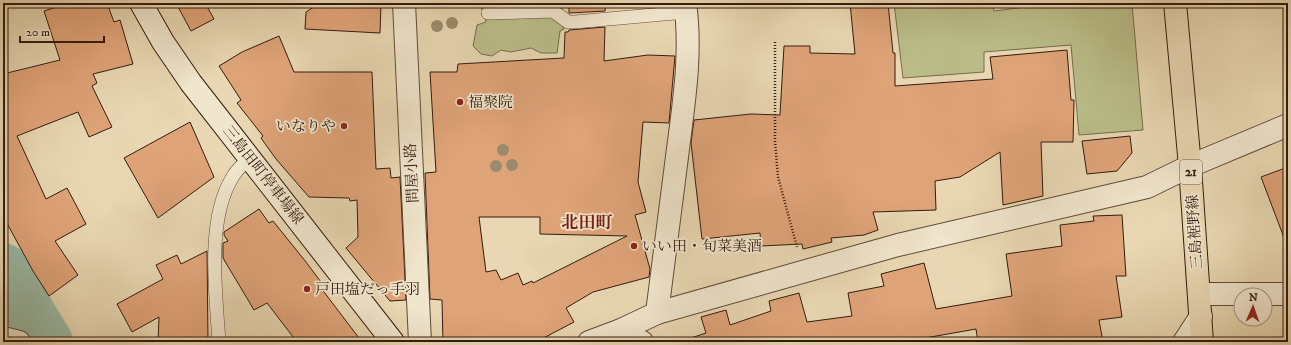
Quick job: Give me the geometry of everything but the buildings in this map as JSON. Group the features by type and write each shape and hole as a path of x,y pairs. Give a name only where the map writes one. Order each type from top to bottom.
{"main road":[{"name":"三島裾野線","path":"1175,3 1190,166 1202,342"}],"street":[{"name":"三島田町停車場線","path":"141,3 163,42 191,83 393,342"},
{"name":"問屋小路","path":"404,3 420,342"},
{"path":"657,313 681,124 686,61 686,7"},
{"path":"588,342 621,330 657,313 804,270 898,245 1147,187 1190,166 1288,125"},
{"path":"1199,294 1288,294"},
{"path":"1184,342 1201,316"},
{"path":"1201,316 1213,342"},
{"path":"621,330 642,342"},
{"path":"3,338 19,342"}],"lane":[{"path":"488,13 553,11 568,22 575,22 686,7"},
{"path":"218,342 214,248 218,223 227,186 233,176 250,157"}],"path":[{"path":"775,42 775,140 778,177 804,270"}],"green space":[{"path":"480,3 563,3 559,18 564,29 560,31 557,53 541,53 531,48 511,52 501,50 492,56 481,54 473,46 477,25 486,22"},
{"path":"894,3 992,3 994,11 1056,3 1132,3 1143,130 1079,135 1071,45 984,52 984,72 903,78"}],"waterway":[{"path":"3,268 48,342"}],"place":[{"name":"福聚院","path":"460,102"},
{"name":"いなりや","path":"344,126"},
{"name":"いい田・旬菜美酒","path":"634,246"},
{"name":"戸田塩だっ手羽","path":"307,289"}],"district":[{"name":"北田町","path":"587,223"}]}
